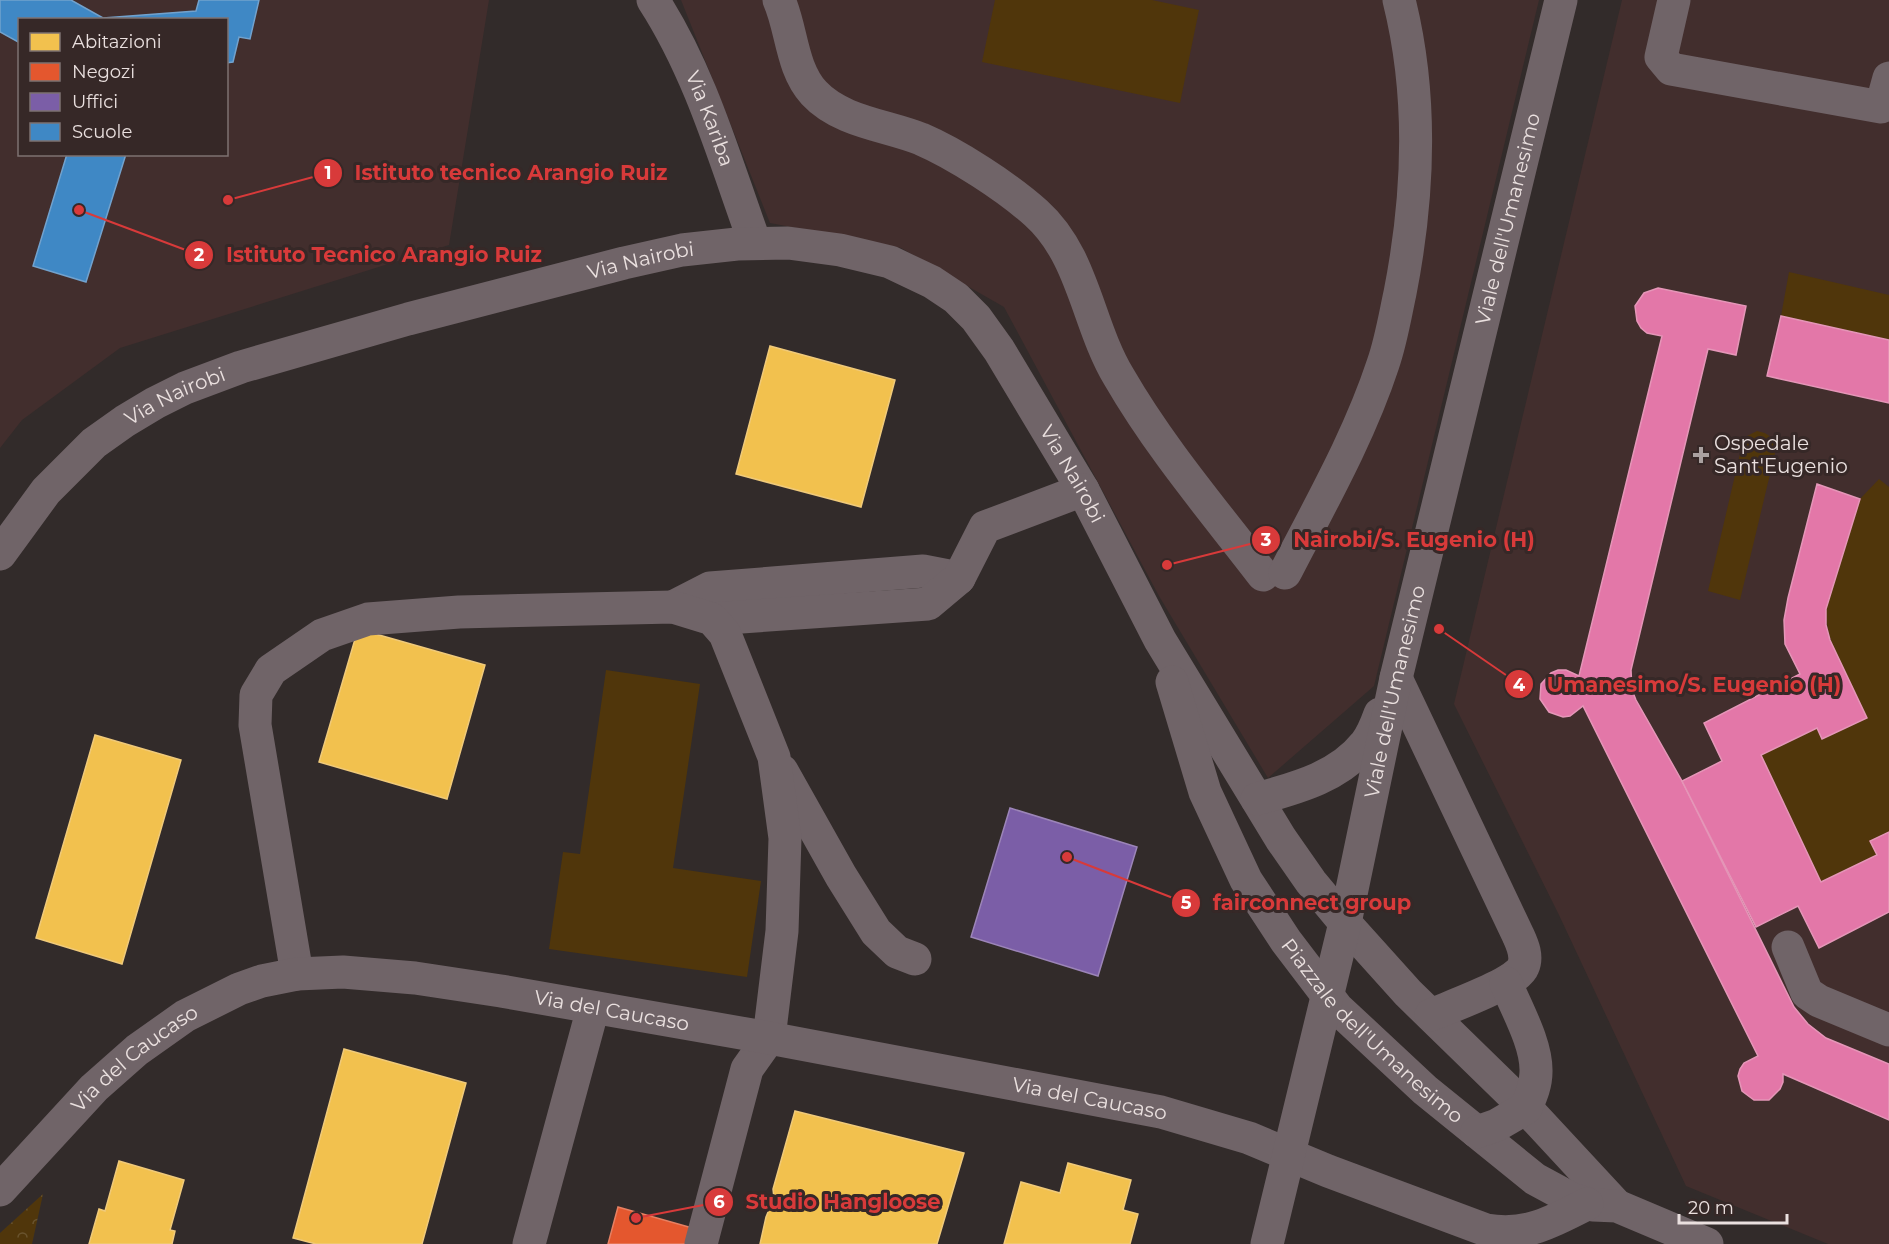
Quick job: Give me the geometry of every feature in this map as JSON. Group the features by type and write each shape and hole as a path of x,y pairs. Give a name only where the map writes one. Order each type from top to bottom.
{"street":[{"name":"Via Kariba","path":"653,0 675,36 696,81 755,243"},
{"path":"779,0 799,66 814,93 842,113 922,140 947,153 1001,186 1046,222 1074,265 1102,344 1135,405 1165,447 1274,574 1344,458 1370,400 1384,362 1400,291 1413,199 1416,133 1410,54 1399,0"},
{"name":"Viale dell'Umanesimo","path":"1267,1244 1345,923 1396,678 1561,0"},
{"path":"1674,0 1661,57 1671,69 1881,107 1889,78"},
{"name":"Via Nairobi","path":"0,554 46,491 79,456 125,421 194,385 241,367 326,342 624,263 682,250 755,243 803,244 863,254 910,271 947,292 976,318 999,350 1083,490 1160,640"},
{"path":"297,974 255,724 256,695 271,670 322,635 368,619 459,612 673,607 712,619 928,604 959,578 985,527 1083,490"},
{"path":"673,607 710,588 923,572 959,578"},
{"path":"712,619 725,634 774,757 841,876 876,932 897,952 915,959"},
{"path":"1160,640 1293,857 1345,923 1431,1015 1526,1108 1602,1205 1537,1228 1512,1233 1486,1230 1328,1170 1290,1153"},
{"name":"Piazzale dell'Umanesimo","path":"1160,640 1205,792 1221,828 1255,895 1286,941 1347,1019 1535,1179 1558,1193 1602,1205 1707,1244"},
{"path":"1257,799 1316,779 1349,761 1372,734 1396,678"},
{"path":"1396,678 1525,956 1524,966 1520,972 1506,983 1431,1015"},
{"path":"701,1244 747,1069 769,1038 782,931 785,838 774,757"},
{"path":"1788,947 1807,993 1819,1001 1889,1030"},
{"name":"Via del Caucaso","path":"0,1190 94,1088 154,1037 185,1016 239,989 280,976 343,972 403,976 501,991 769,1038 1161,1112 1231,1132 1290,1153"},
{"path":"1477,1132 1497,1125 1526,1108 1535,1082 1536,1063 1506,983"},
{"path":"529,1244 593,1008"}],"shaded area":[{"path":"0,0 489,0 449,245 120,348 22,420 0,448"},
{"path":"681,0 1539,0 1374,686 1268,778 1159,596 1004,307 901,248 770,223"},
{"name":"Ospedale Sant'Eugenio","path":"1622,0 1889,0 1889,1244 1828,1244 1686,1186 1559,915 1454,704"}],"green space":[{"path":"995,0 1152,0 1199,10 1180,103 982,62"},
{"path":"1789,272 1889,295 1889,340 1781,316"},
{"path":"1757,431 1770,437 1776,449 1740,600 1708,591 1743,441"},
{"path":"1879,479 1889,487 1889,832 1870,841 1877,855 1821,882 1761,755 1817,728 1822,739 1867,718 1835,651 1827,623 1826,609 1860,499"},
{"path":"606,670 700,684 673,868 761,881 747,977 549,949 563,852 580,854"},
{"path":"43,1194 32,1244 0,1244 0,1233"}],"building: Abitazioni":[{"path":"770,346 895,380 861,507 736,474"},
{"path":"358,629 485,665 447,799 319,762"},
{"path":"95,735 181,760 122,964 36,938"},
{"path":"344,1049 466,1083 422,1244 316,1244 293,1238"},
{"path":"795,1111 964,1153 937,1244 760,1244 766,1217 774,1198 773,1189"},
{"path":"119,1161 184,1180 170,1230 175,1231 172,1244 89,1244 99,1209 105,1211"},
{"path":"1068,1163 1131,1180 1123,1210 1138,1214 1130,1244 1004,1244 1021,1182 1060,1193"}],"building: Negozi":[{"path":"618,1207 696,1229 692,1244 608,1244"}],"building: Uffici":[{"path":"1010,808 1137,847 1098,976 971,937"}],"building: Scuole":[{"path":"0,0 71,0 103,18 18,18 18,42 0,32"},
{"path":"199,0 259,0 250,39 239,37 233,62 228,63 228,18 103,18 196,11"},
{"path":"66,156 125,156 86,282 33,266"}],"building: Sanità":[{"path":"1658,288 1746,306 1736,355 1708,349 1631,670 1632,690 1682,781 1794,1007 1808,1024 1826,1038 1889,1064 1889,1120 1783,1074 1780,1089 1769,1100 1754,1100 1742,1091 1738,1076 1740,1069 1744,1063 1758,1056 1583,706 1570,716 1563,717 1549,712 1540,699 1541,684 1551,673 1566,670 1579,676 1662,336 1647,333 1641,328 1637,321 1635,306 1644,293"},
{"path":"1781,316 1889,340 1889,403 1767,376"},
{"path":"1817,484 1860,499 1826,609 1826,625 1830,640 1867,718 1822,739 1817,728 1761,755 1821,882 1877,855 1870,841 1889,832 1889,912 1819,948 1798,906 1756,927 1682,781 1722,761 1704,723 1800,674 1785,644 1784,620"}],"place":[{"name":"Istituto tecnico Arangio Ruiz","path":"228,200"},
{"name":"Istituto Tecnico Arangio Ruiz","path":"79,210"},
{"name":"Ospedale Sant'Eugenio","path":"1701,455"},
{"name":"Nairobi/S. Eugenio (H)","path":"1167,565"},
{"name":"Umanesimo/S. Eugenio (H)","path":"1439,629"},
{"name":"fairconnect group","path":"1067,857"},
{"name":"Studio Hangloose","path":"636,1218"}]}
